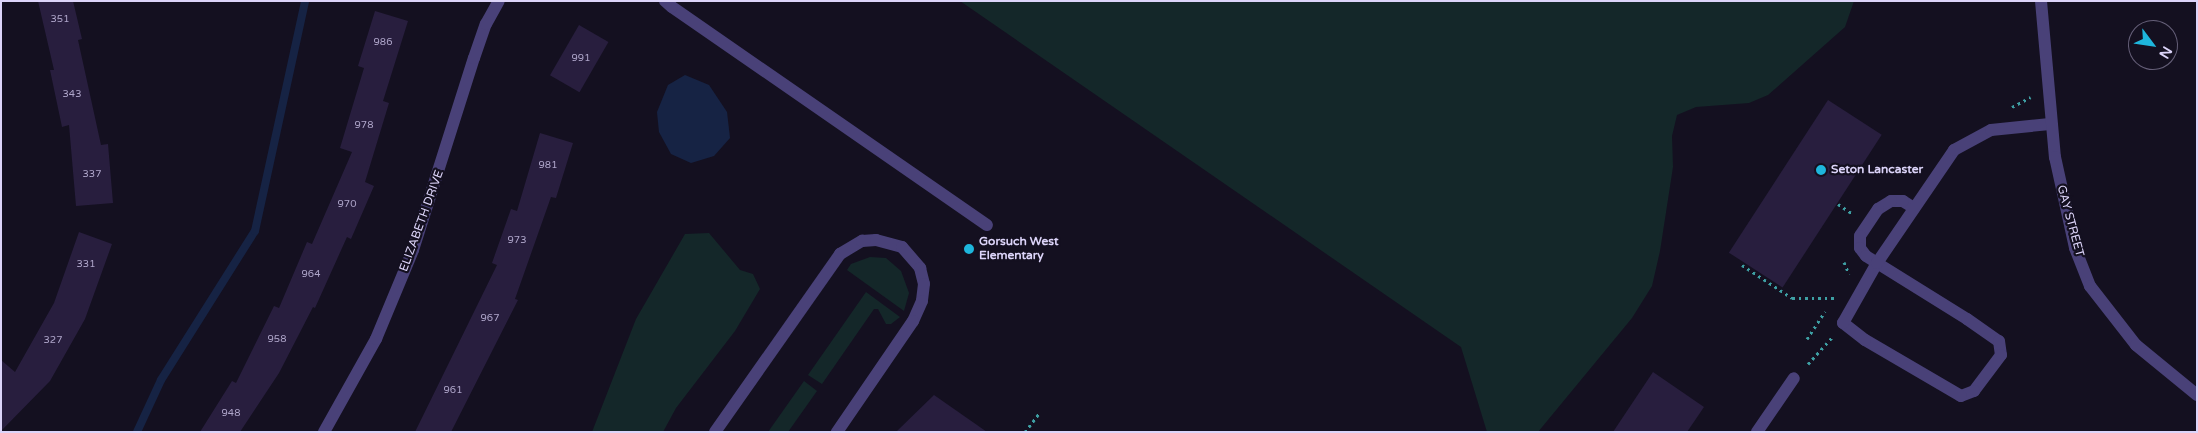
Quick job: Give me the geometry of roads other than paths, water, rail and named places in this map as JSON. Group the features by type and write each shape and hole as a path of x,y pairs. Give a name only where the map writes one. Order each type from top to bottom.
{"street":[{"name":"ELIZABETH DRIVE","path":"324,432 376,340 413,250 474,58 486,24 499,1"},
{"name":"GAY STREET","path":"2041,1 2050,124 2063,202 2075,248 2090,286 2136,345 2197,395"},
{"path":"669,4 987,225"},
{"path":"1914,208 1897,201 1878,209 1860,236 1860,248 1877,263 1999,341 2001,355 1974,391 1961,396 1865,340 1843,323 1877,263 1954,150 1991,130 2050,124"},
{"path":"715,432 840,254 862,241 876,240 902,247 920,268 924,284 922,301 913,321 837,432"},
{"path":"1757,432 1794,378"}],"water":[{"path":"685,75 709,85 727,112 730,138 714,156 691,163 671,154 659,132 657,112 668,85"}],"waterway":[{"path":"137,432 161,380 255,231 305,1"}],"place":[{"name":"Seton Lancaster","path":"1821,170"},
{"name":"Gorsuch West Elementary","path":"969,249"}]}
